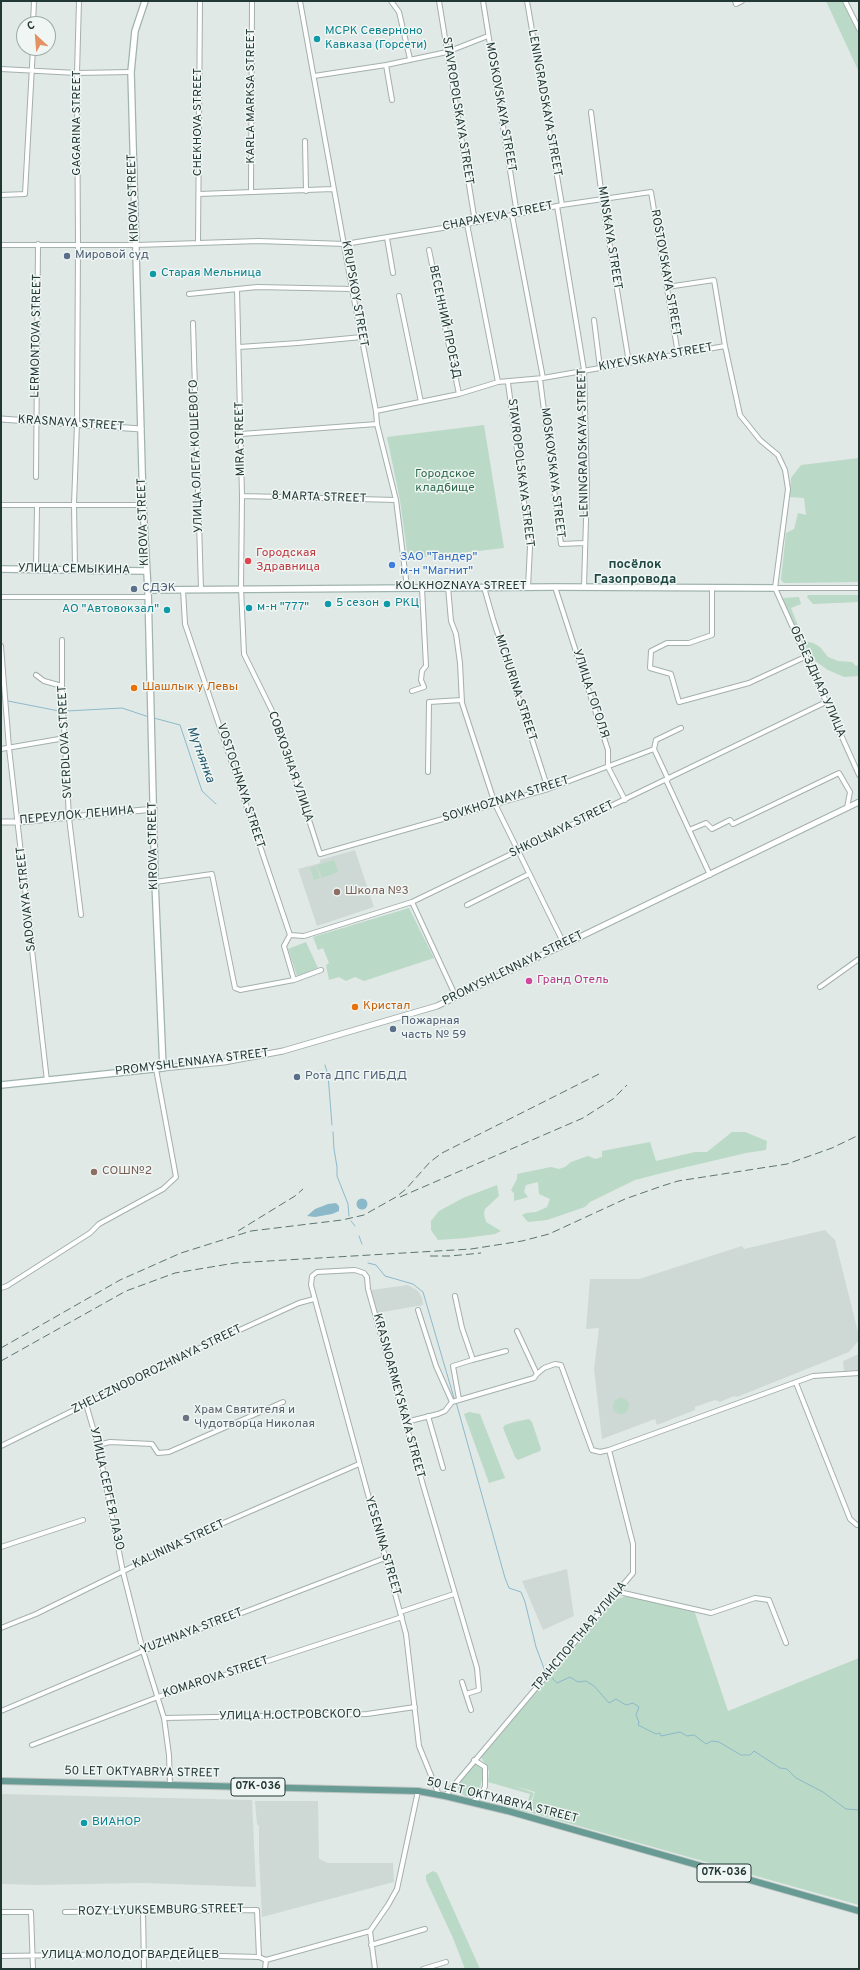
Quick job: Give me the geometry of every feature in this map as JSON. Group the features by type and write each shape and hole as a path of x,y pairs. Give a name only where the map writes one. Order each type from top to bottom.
{"main road":[{"name":"KIROVA STREET","path":"145,1 135,31 131,72 143,505 148,590 150,709 154,810 154,882 163,1068"},
{"name":"УЛИЦА СЕМЫКИНА","path":"1,569 146,571"},
{"name":"KOLKHOZNAYA STREET","path":"148,590 555,586 775,588"},
{"name":"PROMYSHLENNAYA STREET","path":"1,1085 163,1068"},
{"name":"50 LET OKTYABRYA STREET","path":"1,1781 418,1791 472,1802 859,1911"}],"street":[{"path":"33,16 34,1"},
{"name":"GAGARINA STREET","path":"75,569 74,504 77,424 78,245 77,73 79,1"},
{"name":"CHEKHOVA STREET","path":"200,1 200,243"},
{"name":"KARLA MARKSA STREET","path":"251,191 252,1"},
{"name":"KRUPSKOY STREET","path":"300,1 333,189 345,244 352,289 376,411 377,424 396,500 407,587"},
{"path":"391,1 399,12 410,59"},
{"name":"STAVROPOLSKAYA STREET","path":"439,1 476,222"},
{"name":"MOSKOVSKAYA STREET","path":"483,1 518,214"},
{"name":"LENINGRADSKAYA STREET","path":"527,1 560,205 584,370 587,486 584,543 584,587"},
{"path":"735,1 736,4 742,1"},
{"path":"845,1 859,29"},
{"path":"314,76 386,65 447,52 488,36"},
{"path":"1,194 25,194 33,56"},
{"path":"386,65 392,100"},
{"path":"1,69 77,73 131,72"},
{"name":"MINSKAYA STREET","path":"591,112 602,198 629,363"},
{"path":"305,141 306,191"},
{"path":"199,194 333,189"},
{"name":"CHAPAYEVA STREET","path":"200,243 259,241 345,244 467,224 560,205 651,192"},
{"name":"ROSTOVSKAYA STREET","path":"651,192 678,354"},
{"name":"MOSKOVSKAYA STREET","path":"512,215 541,379 561,544 584,543"},
{"path":"467,224 498,382"},
{"path":"386,238 393,273"},
{"path":"1,245 136,245 200,243"},
{"name":"LERMONTOVA STREET","path":"36,477 38,244"},
{"name":"ВЕСЕННИЙ ПРОЕЗД","path":"429,250 459,394"},
{"path":"667,287 714,280 724,346 740,415 760,440 778,454 785,470 788,490 775,588 859,588"},
{"path":"189,294 257,287 352,289"},
{"name":"MIRA STREET","path":"237,290 242,496 242,638 246,659"},
{"path":"399,296 421,402"},
{"path":"594,320 600,368"},
{"name":"УЛИЦА ОЛЕГА КОШЕВОГО","path":"193,323 201,589"},
{"path":"239,347 298,344 362,337"},
{"name":"KIYEVSKAYA STREET","path":"376,411 459,394 498,382 508,383 541,379 584,370 724,346"},
{"name":"STAVROPOLSKAYA STREET","path":"508,383 530,548 528,587"},
{"name":"KRASNAYA STREET","path":"1,419 141,429"},
{"path":"241,434 377,424"},
{"name":"8 MARTA STREET","path":"242,496 396,500"},
{"path":"1,505 143,505"},
{"path":"36,569 37,506"},
{"name":"УЛИЦА ГОГОЛЯ","path":"555,586 608,750 608,768 625,800"},
{"name":"MICHURINA STREET","path":"484,587 548,789"},
{"path":"712,587 712,635 689,643 667,643 650,651 650,668 671,674 679,702 749,684 804,657"},
{"path":"412,691 424,687 421,680 422,671 426,666 422,588"},
{"path":"448,588 451,621 456,634 459,656 462,700 495,804 564,944"},
{"name":"ОБЪЕЗДНАЯ УЛИЦА","path":"775,588 804,657 859,775"},
{"name":"VOSTOCHNAYA STREET","path":"183,590 185,624 290,935"},
{"path":"1,597 147,597"},
{"name":"SVERDLOVA STREET","path":"62,640 62,686 69,818 81,915"},
{"name":"SADOVAYA STREET","path":"1,646 9,748 19,822 47,1081"},
{"name":"SOVKHOZNAYA STREET","path":"246,659 277,721 320,854 548,789 608,768 654,749 656,740 681,728"},
{"path":"36,675 44,681 62,686"},
{"path":"428,772 429,702 462,700"},
{"name":"SHKOLNAYA STREET","path":"290,935 304,936 412,902 826,702"},
{"path":"1,749 65,738"},
{"path":"654,749 710,875"},
{"path":"689,830 706,823 712,829 730,820 733,824 839,773 850,792 847,808"},
{"name":"PROMYSHLENNAYA STREET","path":"163,1068 224,1062 283,1051 437,1006 859,802"},
{"name":"ПЕРЕУЛОК ЛЕНИНА","path":"1,822 19,822 154,810"},
{"path":"154,882 212,874 235,988 240,990 294,980 321,970"},
{"path":"466,905 529,874"},
{"path":"412,902 456,996"},
{"path":"290,935 284,946 294,980"},
{"path":"820,987 859,959"},
{"path":"1,1288 7,1286 90,1233 99,1224 163,1189 176,1177 156,1069"},
{"name":"KRASNOARMEYSKAYA STREET","path":"314,1298 311,1285 312,1276 317,1272 356,1270 364,1273 367,1277 368,1289 454,1594 477,1668 479,1690 466,1694"},
{"path":"454,1296 472,1360"},
{"name":"ZHELEZNODOROZHNAYA STREET","path":"1,1446 200,1348 299,1303 314,1298"},
{"name":"YESENINA STREET","path":"314,1298 406,1634 419,1746 442,1795"},
{"path":"418,1310 436,1366 452,1402"},
{"path":"517,1331 537,1374"},
{"path":"459,1399 453,1366 506,1351"},
{"path":"406,1422 445,1411 452,1402 459,1399 534,1378 544,1368 555,1364 561,1365 592,1450 600,1452 813,1376 859,1373"},
{"path":"796,1383 850,1519 857,1525 859,1524"},
{"path":"98,1445 110,1442 152,1444 158,1453 168,1452 283,1402"},
{"name":"УЛИЦА СЕРГЕЯ ЛАЗО","path":"86,1404 98,1445 123,1572 143,1651 164,1718 169,1755 170,1785"},
{"path":"428,1416 443,1468"},
{"name":"ТРАНСПОРТНАЯ УЛИЦА","path":"442,1795 474,1760 633,1573 634,1544 609,1450"},
{"name":"KALININA STREET","path":"1,1628 36,1614 205,1531 359,1464"},
{"path":"1,1547 83,1520"},
{"name":"YUZHNAYA STREET","path":"1,1711 143,1651 385,1558"},
{"path":"618,1592 711,1612 756,1598 769,1600 786,1643"},
{"path":"400,1612 454,1594"},
{"name":"KOMAROVA STREET","path":"32,1745 158,1696 402,1617"},
{"path":"462,1682 471,1710"},
{"name":"УЛИЦА Н.ОСТРОВСКОГО","path":"164,1718 367,1714 415,1708"},
{"path":"472,1802 482,1795 485,1786 485,1768 474,1760"},
{"path":"259,1957 266,1960 370,1931 388,1906 397,1889 418,1791"},
{"name":"ROZY LYUKSEMBURG STREET","path":"65,1912 257,1910 259,1957"},
{"path":"143,1911 144,1969"},
{"path":"1,1912 31,1912 33,1969"},
{"path":"371,1945 426,1929"},
{"path":"370,1931 375,1969"},
{"name":"УЛИЦА МОЛОДОГВАРДЕЙЦЕВ","path":"1,1956 143,1954 259,1957"},
{"path":"265,1969 266,1960"},
{"path":"423,1969 446,1962"}],"shaded area":[{"name":"Школа №3","path":"355,850 374,907 317,926 298,869 320,863 320,860"},
{"path":"825,1230 835,1240 859,1336 859,1340 849,1352 737,1397 734,1396 720,1402 715,1400 695,1407 695,1410 657,1425 655,1419 602,1439 594,1369 599,1328 586,1329 590,1279 639,1279 742,1246 744,1249"},
{"path":"408,1285 418,1291 422,1298 423,1305 377,1313 371,1290"},
{"path":"859,1354 859,1370 844,1371 843,1361"},
{"path":"567,1569 574,1616 543,1630 522,1581"},
{"path":"1,1794 252,1800 256,1887 143,1883 36,1885 1,1884"},
{"path":"255,1801 318,1801 319,1859 328,1863 393,1863 394,1882 262,1917 259,1826 257,1824"}],"green space":[{"path":"826,1 843,1 859,33 859,72"},
{"name":"Городское кладбище","path":"484,425 504,548 408,559 400,500 387,437"},
{"path":"859,458 859,582 784,583 781,580 786,533 794,529 798,513 806,515 804,498 790,497 791,478 801,465"},
{"path":"808,595 859,595 859,602 813,604 807,597"},
{"path":"799,597 801,604 791,608 804,641 813,643 820,647 828,657 838,661 852,662 856,666 858,665 859,661 859,676 844,677 828,670 808,656 783,601 783,598"},
{"path":"334,860 338,872 322,878 317,865"},
{"path":"316,866 320,878 314,880 310,868"},
{"path":"409,908 434,958 364,981 355,977 346,981 339,977 329,980 326,965 329,963 323,948 318,950 313,937"},
{"path":"306,942 318,968 297,976 288,949"},
{"path":"732,1132 745,1132 767,1141 766,1150 746,1153 635,1180 590,1202 585,1207 547,1220 528,1222 522,1215 536,1212 547,1207 550,1199 539,1194 538,1182 526,1185 524,1192 528,1197 514,1201 514,1193 511,1190 517,1179 517,1174 551,1167 559,1169 565,1167 571,1162 588,1156 595,1159 602,1157 602,1151 650,1142 656,1161 695,1152 707,1152"},
{"path":"497,1185 499,1196 485,1209 484,1214 486,1222 501,1231 495,1234 438,1240 431,1230 431,1221 439,1211 463,1198"},
{"path":"618,1398 624,1398 629,1403 627,1412 624,1414 618,1414 613,1409 613,1403"},
{"path":"469,1412 480,1414 505,1478 489,1483 464,1414"},
{"path":"529,1419 532,1422 541,1449 540,1451 518,1460 515,1457 503,1428 505,1425"},
{"path":"626,1596 694,1610 728,1711 859,1658 859,1905 529,1812 535,1792 515,1786 534,1793 527,1812 511,1808 509,1805 526,1808 530,1794 488,1782 489,1771 481,1757 615,1600"},
{"path":"476,1764 483,1768 484,1771 479,1792 470,1797 465,1796 459,1792 457,1783 472,1766"},
{"path":"433,1871 437,1873 480,1969 465,1969 453,1938 426,1880 426,1875"}],"water":[{"path":"360,1199 364,1199 366,1200 366,1208 360,1209 357,1206 357,1202"},
{"path":"336,1203 339,1206 339,1211 332,1214 315,1217 307,1216 315,1209 328,1204"}],"waterway":[{"name":"Мутнянка","path":"8,701 59,711"},
{"name":"Мутнянка","path":"67,711 122,708 149,717"},
{"name":"Мутнянка","path":"154,718 180,725 202,791 216,804"},
{"path":"325,1065 328,1075 332,1125"},
{"path":"333,1132 337,1176 348,1204 349,1216"},
{"path":"351,1221 355,1226"},
{"path":"359,1236 362,1244"},
{"path":"368,1263 376,1265 385,1276 413,1284 423,1292 454,1398"},
{"path":"456,1402 505,1578 509,1588 521,1592 525,1602 536,1647 545,1671"},
{"path":"552,1678 557,1683 570,1677 578,1682 586,1681 594,1686 609,1703 616,1699 626,1705 633,1703 639,1707 636,1715 639,1722 638,1725 656,1734 660,1733 661,1736 680,1732 687,1736 694,1735 706,1744 712,1741 719,1742 741,1755 750,1755 754,1751 780,1768 787,1769 796,1778 823,1792 846,1809 859,1810"}],"railway":[{"path":"1,1348 120,1280 181,1253 251,1231 342,1220 364,1215 396,1197 406,1189 430,1162 442,1153 599,1074"},
{"path":"400,1197 583,1118 613,1099 627,1085"},
{"path":"1,1361 126,1291 175,1273 235,1263 471,1249 522,1241 549,1234 625,1199 662,1186 678,1181 787,1164 832,1148 859,1135"},
{"path":"238,1231 295,1196 303,1189"},
{"path":"430,1256 481,1253"}],"place":[{"name":"МСРК Северноно Кавказа (Горсети)","path":"317,39"},
{"name":"Мировой суд","path":"67,256"},
{"name":"Старая Мельница","path":"153,274"},
{"name":"Городская Здравница","path":"248,561"},
{"name":"ЗАО \"Тандер\" м-н \"Магнит\"","path":"392,565"},
{"name":"СДЭК","path":"134,589"},
{"name":"5 сезон","path":"328,604"},
{"name":"РКЦ","path":"387,604"},
{"name":"м-н \"777\"","path":"249,608"},
{"name":"АО \"Автовокзал\"","path":"167,610"},
{"name":"Шашлык у Левы","path":"134,688"},
{"name":"Школа №3","path":"337,892"},
{"name":"Гранд Отель","path":"529,981"},
{"name":"Кристал","path":"355,1007"},
{"name":"Пожарная часть № 59","path":"393,1029"},
{"name":"Рота ДПС ГИБДД","path":"297,1077"},
{"name":"СОШ№2","path":"94,1172"},
{"name":"Храм Святителя и Чудотворца Николая","path":"186,1418"},
{"name":"ВИАНОР","path":"84,1823"}],"district":[{"name":"посёлок Газопровода","path":"635,572"}]}
